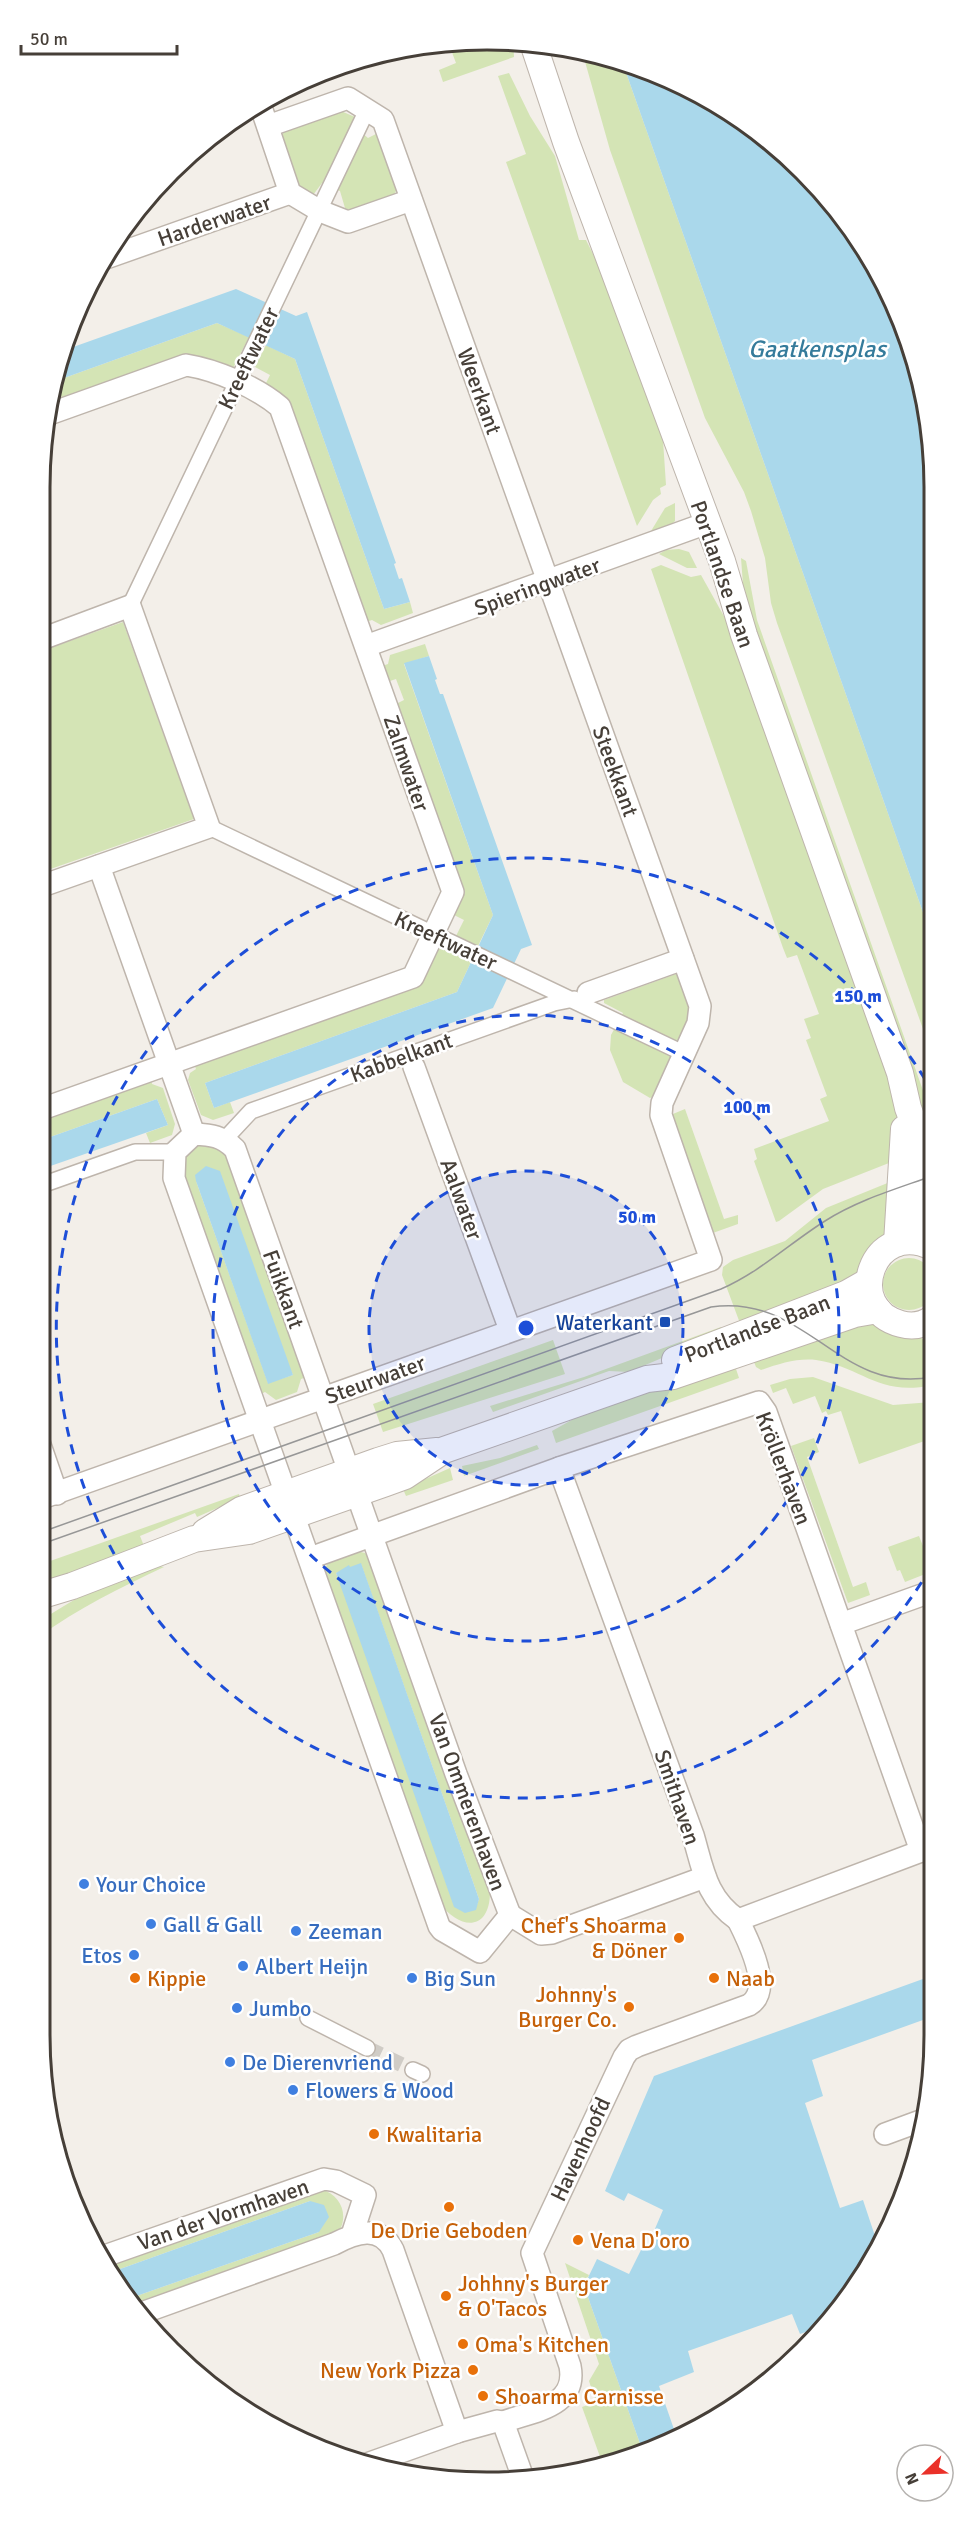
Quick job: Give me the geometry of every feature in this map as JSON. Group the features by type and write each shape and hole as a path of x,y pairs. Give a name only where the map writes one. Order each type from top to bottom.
{"street":[{"name":"Portlandse Baan","path":"536,52 570,153 707,523 900,1074 908,1108 903,1133 917,1244"},
{"name":"Weerkant","path":"268,126 348,98 383,120 549,582"},
{"name":"Kreeftwater","path":"130,606 320,211 366,110"},
{"path":"263,111 290,193 320,211 348,222 411,200"},
{"name":"Harderwater","path":"116,255 290,193"},
{"name":"Zalmwater","path":"50,1106 413,977 453,892 280,407 268,398 237,383 202,368 186,364 56,411"},
{"name":"Spieringwater","path":"366,646 549,582 707,523"},
{"name":"Steekkant","path":"549,582 700,1006 698,1023 662,1103 661,1115 711,1260"},
{"path":"50,636 130,606 209,827 50,883"},
{"name":"Kreeftwater","path":"209,827 459,947 580,997 683,1053"},
{"path":"99,866 194,1134"},
{"path":"580,997 683,959"},
{"name":"Kabbelkant","path":"225,1139 251,1111 554,1003 580,997"},
{"name":"Aalwater","path":"414,1068 510,1330"},
{"path":"50,1182 135,1152 175,1152 194,1134 214,1135 225,1139"},
{"name":"Fuikkant","path":"225,1139 235,1149 354,1482"},
{"path":"175,1152 174,1178 290,1505"},
{"path":"917,1244 877,1257 869,1281 870,1291 878,1310 895,1322 924,1327"},
{"name":"Steurwater","path":"50,1495 711,1260"},
{"name":"Portlandse Baan","path":"647,1379 666,1364 846,1294 869,1281"},
{"name":"Portlandse Baan","path":"50,1593 194,1539 241,1510 290,1505 354,1482 397,1455 444,1450 647,1379 673,1376 855,1314 878,1310"},
{"name":"Kröllerhaven","path":"373,1536 559,1468 759,1402 766,1412 841,1624 924,1840"},
{"name":"Smithaven","path":"559,1468 693,1835 705,1877 716,1902 738,1920"},
{"name":"Van Ommerenhaven","path":"290,1505 439,1926 480,1952 510,1915 456,1774 354,1482"},
{"path":"310,1558 373,1536"},
{"name":"Portlandse Baan","path":"50,1605 72,1586"},
{"path":"841,1624 924,1594"},
{"path":"738,1920 924,1849"},
{"path":"510,1915 542,1934 552,1933 705,1877"},
{"name":"Havenhoofd","path":"503,2422 559,2402 568,2392 571,2381 570,2366 532,2253 624,2058 629,2050 749,2005 759,1996 761,1982 738,1920"},
{"path":"308,2018 367,2048"},
{"path":"885,2134 914,2123"},
{"name":"Van der Vormhaven","path":"109,2255 324,2179 336,2181 365,2195 352,2235"},
{"path":"148,2311 334,2244 352,2235 374,2234 389,2243 457,2432"},
{"path":"382,2459 457,2432 497,2421 503,2422 520,2470"}],"green space":[{"path":"514,50 514,57 443,82 439,70 456,63 451,51"},
{"path":"585,61 626,73 924,915 924,1032 777,623 771,603 765,558 751,511 744,492 705,418 610,150"},
{"path":"509,73 530,116 555,156 579,240 586,240 609,286 663,440 666,485 660,488 661,494 653,500 637,526 506,162 526,154 498,76"},
{"path":"341,111 355,117 355,127 368,138 376,134 397,188 394,196 352,211 345,208 340,191 322,183 313,195 299,186 281,136 285,131"},
{"path":"217,323 249,337 231,372 201,358 58,403 63,378"},
{"path":"266,345 295,359 384,609 410,602 413,613 381,625 372,620 366,622 264,387 270,375 255,367"},
{"path":"675,503 675,521 670,526 648,536 665,508"},
{"path":"679,549 689,552 697,568 687,568 659,554 666,550"},
{"path":"741,558 746,561 757,620 924,1093 924,1129 744,598"},
{"path":"661,565 691,577 701,575 735,636 886,1068 895,1103 897,1141 889,1163 823,1189 776,1222 754,1161 757,1159 754,1149 829,1121 820,1099 827,1096 806,1040 811,1038 804,1019 819,1014 797,955 787,958 783,948 651,569"},
{"path":"123,622 194,819 50,869 50,648"},
{"path":"425,644 429,656 404,664 493,915 478,946 456,936 464,920 452,914 396,704 404,700 396,679 387,682 382,666 388,664 390,655"},
{"path":"436,946 471,962 457,992 205,1083 214,1108 230,1102 234,1113 213,1120 201,1115 188,1080 190,1073 196,1069 194,1064 408,987"},
{"path":"676,974 679,976 691,1013 679,1043 675,1040 668,1055 672,1057 654,1096 650,1098 623,1082 610,1050 611,1035 623,1013 604,1003 604,1000"},
{"path":"151,1079 152,1084 163,1088 175,1124 172,1135 150,1143 146,1133 168,1125 157,1099 50,1137 50,1115"},
{"path":"685,1109 724,1219 738,1215 738,1224 710,1234 668,1116"},
{"path":"210,1143 227,1153 307,1377 301,1379 297,1392 276,1400 265,1392 259,1395 181,1177 181,1159 192,1145","holes":["196,1181 293,1375 268,1383"]},
{"path":"890,1182 894,1226 856,1278 741,1326 722,1275 723,1267 733,1260 785,1241 826,1208"},
{"path":"909,1258 923,1263 924,1304 909,1310 899,1308 885,1294 883,1284 885,1274 899,1260"},
{"path":"867,1321 924,1340 924,1386 914,1388 884,1384 816,1360 795,1361 761,1370 756,1367 752,1357"},
{"path":"721,1327 723,1332 629,1372 609,1371 493,1412 490,1406 584,1377"},
{"path":"553,1340 565,1374 383,1432 373,1404"},
{"path":"734,1363 739,1378 556,1443 552,1431 593,1408"},
{"path":"813,1377 893,1405 924,1403 924,1441 859,1464 841,1411 828,1415 826,1411 822,1413 815,1396 793,1404 786,1388 773,1393 770,1385 790,1379"},
{"path":"814,1438 819,1452 807,1457 853,1587 866,1582 870,1595 848,1603 791,1446"},
{"path":"537,1445 539,1449 464,1476 462,1466 500,1458"},
{"path":"450,1468 453,1480 406,1496 403,1489"},
{"path":"239,1494 240,1498 197,1517 195,1513 140,1536 144,1546 50,1586 50,1561"},
{"path":"919,1536 924,1548 924,1575 905,1582 900,1570 897,1571 888,1547"},
{"path":"357,1551 365,1553 372,1562 490,1892 489,1905 485,1914 472,1923 456,1918 440,1903 323,1572 328,1563","holes":["361,1564 479,1899 475,1910 336,1573"]},
{"path":"155,1565 164,1567 84,1608 50,1630 50,1614 110,1581"},
{"path":"321,2189 335,2197 342,2209 342,2223 335,2237 144,2306 136,2296 319,2232 310,2201 118,2270 113,2261"},
{"path":"565,2263 589,2275 584,2286 640,2443 600,2457 582,2407 596,2402 589,2381 599,2364"}],"water":[{"name":"Gaatkensplas","path":"626,73 654,83 705,108 753,140 796,177 833,220 865,268 890,319 900,346 915,401 923,458 924,915"},
{"path":"236,289 296,316 307,312 396,563 394,564 399,579 402,578 410,602 384,609 295,359 217,323 63,378 73,347"},
{"path":"429,656 437,679 435,680 440,694 443,694 532,945 521,949 493,1008 214,1108 205,1083 457,992 493,915 404,663"},
{"path":"157,1099 168,1125 50,1166 50,1137"},
{"path":"206,1166 220,1171 293,1375 268,1384 196,1181 195,1175"},
{"path":"361,1563 479,1899 476,1910 465,1913 454,1907 336,1573 349,1565 350,1567"},
{"path":"924,1979 924,2020 812,2060 823,2096 805,2103 840,2208 863,2200 875,2235 865,2253 833,2301 807,2331 800,2334 792,2314 688,2351 694,2372 659,2386 674,2429 640,2443 584,2286 597,2259 629,2274 644,2244 648,2245 663,2210 628,2193 624,2201 605,2191 654,2076"},
{"path":"310,2201 324,2205 329,2217 319,2232 136,2296 118,2270"}],"tunnel":[{"path":"367,2048 413,2070"}],"tram line":[{"path":"50,1529 721,1289 749,1274 838,1214 877,1196 924,1179"},
{"path":"50,1541 711,1307 744,1307 773,1315 871,1372 899,1379 924,1377"}],"place":[{"name":"Waterkant","path":"665,1322"},
{"name":"Your Choice","path":"84,1884"},
{"name":"Gall & Gall","path":"151,1924"},
{"name":"Zeeman","path":"296,1931"},
{"name":"Chef's Shoarma & Döner","path":"679,1938"},
{"name":"Etos","path":"134,1955"},
{"name":"Albert Heijn","path":"243,1966"},
{"name":"Kippie","path":"135,1978"},
{"name":"Big Sun","path":"412,1978"},
{"name":"Naab","path":"714,1978"},
{"name":"Johnny's Burger Co.","path":"629,2007"},
{"name":"Jumbo","path":"237,2008"},
{"name":"De Dierenvriend","path":"230,2062"},
{"name":"Flowers & Wood","path":"293,2090"},
{"name":"Kwalitaria","path":"374,2134"},
{"name":"De Drie Geboden","path":"449,2207"},
{"name":"Vena D'oro","path":"578,2240"},
{"name":"Johhny's Burger & O'Tacos","path":"446,2296"},
{"name":"Oma's Kitchen","path":"463,2344"},
{"name":"New York Pizza","path":"473,2370"},
{"name":"Shoarma Carnisse","path":"483,2396"}]}
